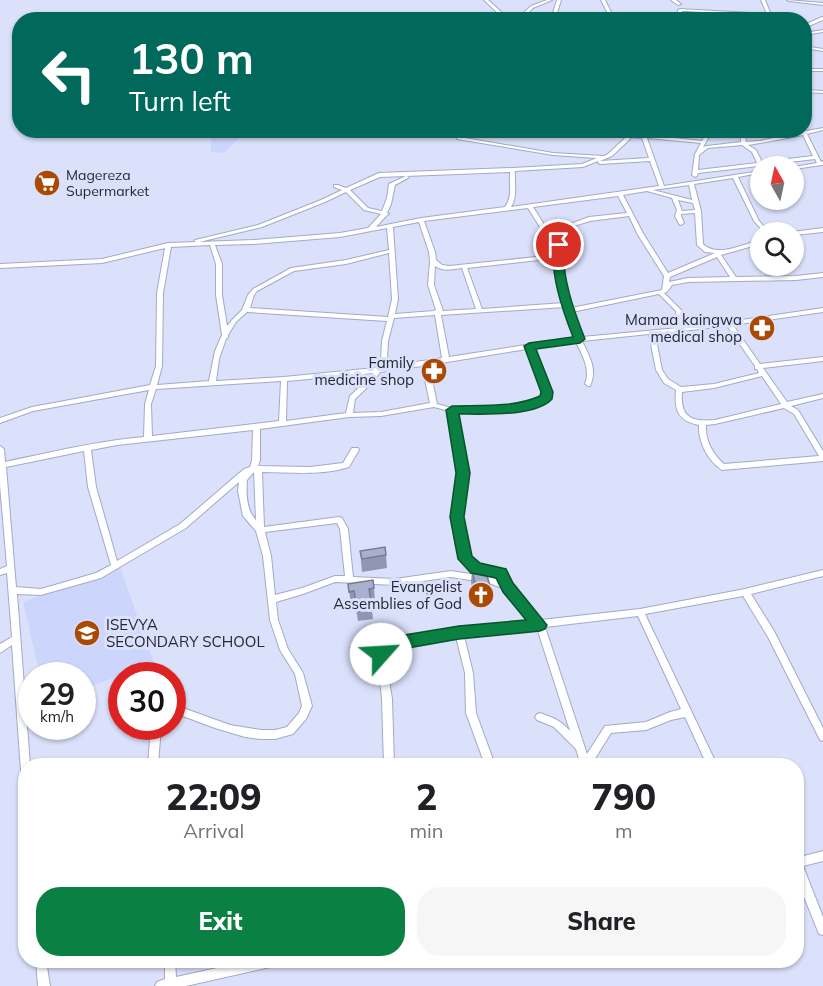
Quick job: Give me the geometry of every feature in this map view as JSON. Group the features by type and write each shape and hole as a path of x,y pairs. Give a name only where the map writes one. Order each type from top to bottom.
{"street":[{"path":"486,0 499,12"},
{"path":"528,12 532,7 550,0"},
{"path":"673,0 679,2 682,10 730,12"},
{"path":"789,0 822,2"},
{"path":"459,138 553,154 607,157"},
{"path":"594,163 607,157 622,145 625,138"},
{"path":"645,138 662,188"},
{"path":"669,138 702,142"},
{"path":"705,138 697,154 694,182 700,245 707,251 721,253"},
{"path":"743,138 744,144 754,151 756,156"},
{"path":"697,154 707,147 744,144 774,138"},
{"path":"806,138 816,157 822,163"},
{"path":"804,159 816,157"},
{"path":"185,244 260,226 374,177 513,170 652,159"},
{"path":"804,166 822,163"},
{"path":"695,172 750,166"},
{"path":"507,208 513,202 514,196 513,170"},
{"path":"366,231 386,214 391,200 392,183 413,174"},
{"path":"0,267 102,261 168,245 212,244 366,231 421,220 620,194 750,174"},
{"path":"735,176 743,188 757,222"},
{"path":"336,186 346,190 362,207 386,214"},
{"path":"647,190 695,202"},
{"path":"620,194 667,276 663,290"},
{"path":"675,198 680,210 678,216 681,223"},
{"path":"529,205 545,231 557,240 559,245 558,256 569,307 590,366 591,377 588,384"},
{"path":"679,213 698,211"},
{"path":"545,231 589,219 631,214"},
{"path":"421,220 432,252 430,285 438,312 446,360"},
{"path":"350,415 352,398 380,370 384,360 385,341 395,299 390,227"},
{"path":"804,232 823,230"},
{"path":"212,244 220,268 218,289 225,337"},
{"path":"147,437 148,404 159,366 160,293 168,245"},
{"path":"667,276 721,253 750,245"},
{"path":"212,384 214,357 234,321 246,310 250,294 287,272 391,251"},
{"path":"721,253 733,278"},
{"path":"433,261 440,267 464,267 558,256"},
{"path":"464,267 479,309"},
{"path":"246,310 390,318 479,309 569,307 663,290 670,284 688,280 796,278 822,275"},
{"path":"663,290 679,311 681,330"},
{"path":"0,421 32,409 154,387 380,370 579,339 681,330 823,310"},
{"path":"703,424 702,434 714,458 722,468 823,458 798,414 785,405 729,324"},
{"path":"652,333 659,370 666,381 679,390 714,386 763,374"},
{"path":"2,465 147,437 256,427 350,415 381,414 434,405 452,410 532,405 546,399 547,392 529,346"},
{"path":"757,367 823,359"},
{"path":"425,363 434,405"},
{"path":"282,424 284,379"},
{"path":"679,390 677,402 681,414 690,421 703,424 823,396"},
{"path":"452,410 463,473 457,517 465,559 476,568 501,573 508,587 540,625 584,758"},
{"path":"186,713 249,733 281,734 290,731 297,724 307,706 299,673 284,650 274,620 273,599 260,530 255,469 256,427"},
{"path":"87,447 92,487 115,566"},
{"path":"0,449 14,590 15,639 25,758"},
{"path":"14,590 41,592 82,582 115,566 183,526 235,479 255,469 310,470 343,466 355,450"},
{"path":"255,469 243,479 242,491 246,516 260,530"},
{"path":"260,530 339,520 344,529 349,579"},
{"path":"0,572 11,568"},
{"path":"389,758 382,648 386,645 459,633 640,612 745,592 823,573"},
{"path":"273,599 303,591 330,580 349,579 395,582 451,574 490,580 508,587"},
{"path":"745,592 771,634 823,737"},
{"path":"640,612 709,758"},
{"path":"459,633 469,673 471,713 487,758"},
{"path":"0,649 15,639"},
{"path":"590,758 609,729 646,726 670,716 688,712"},
{"path":"540,717 557,724 580,747"},
{"path":"154,758 155,740"},
{"path":"804,861 823,856"},
{"path":"804,883 823,930"},
{"path":"42,968 44,986"},
{"path":"169,968 167,985 243,968"}],"shaded area":[{"path":"211,138 238,138 224,153 211,152"},
{"name":"ISEVYA SECONDARY SCHOOL","path":"120,567 154,662 108,662 108,680 96,684 96,662 37,662 23,602"}],"building":[{"path":"385,547 386,555 362,559 360,551"},
{"path":"472,570 486,572 491,590 477,592"},
{"path":"373,580 374,588 369,589 372,607 357,609 354,591 349,592 348,584"}],"place":[{"name":"Magereza Supermarket","path":"47,183"},
{"name":"Mamaa kaingwa medical shop","path":"762,328"},
{"name":"Family medicine shop","path":"434,371"},
{"name":"Evangelist Assemblies of God","path":"481,595"},
{"name":"ISEVYA SECONDARY SCHOOL","path":"87,633"}],"route":[{"path":"381,654 383,646 386,645 459,633 540,625 508,587 501,573 476,568 465,559 457,517 463,473 452,410 501,410 532,405 546,399 547,392 529,346 580,339 569,312 558,256 559,245"}]}
